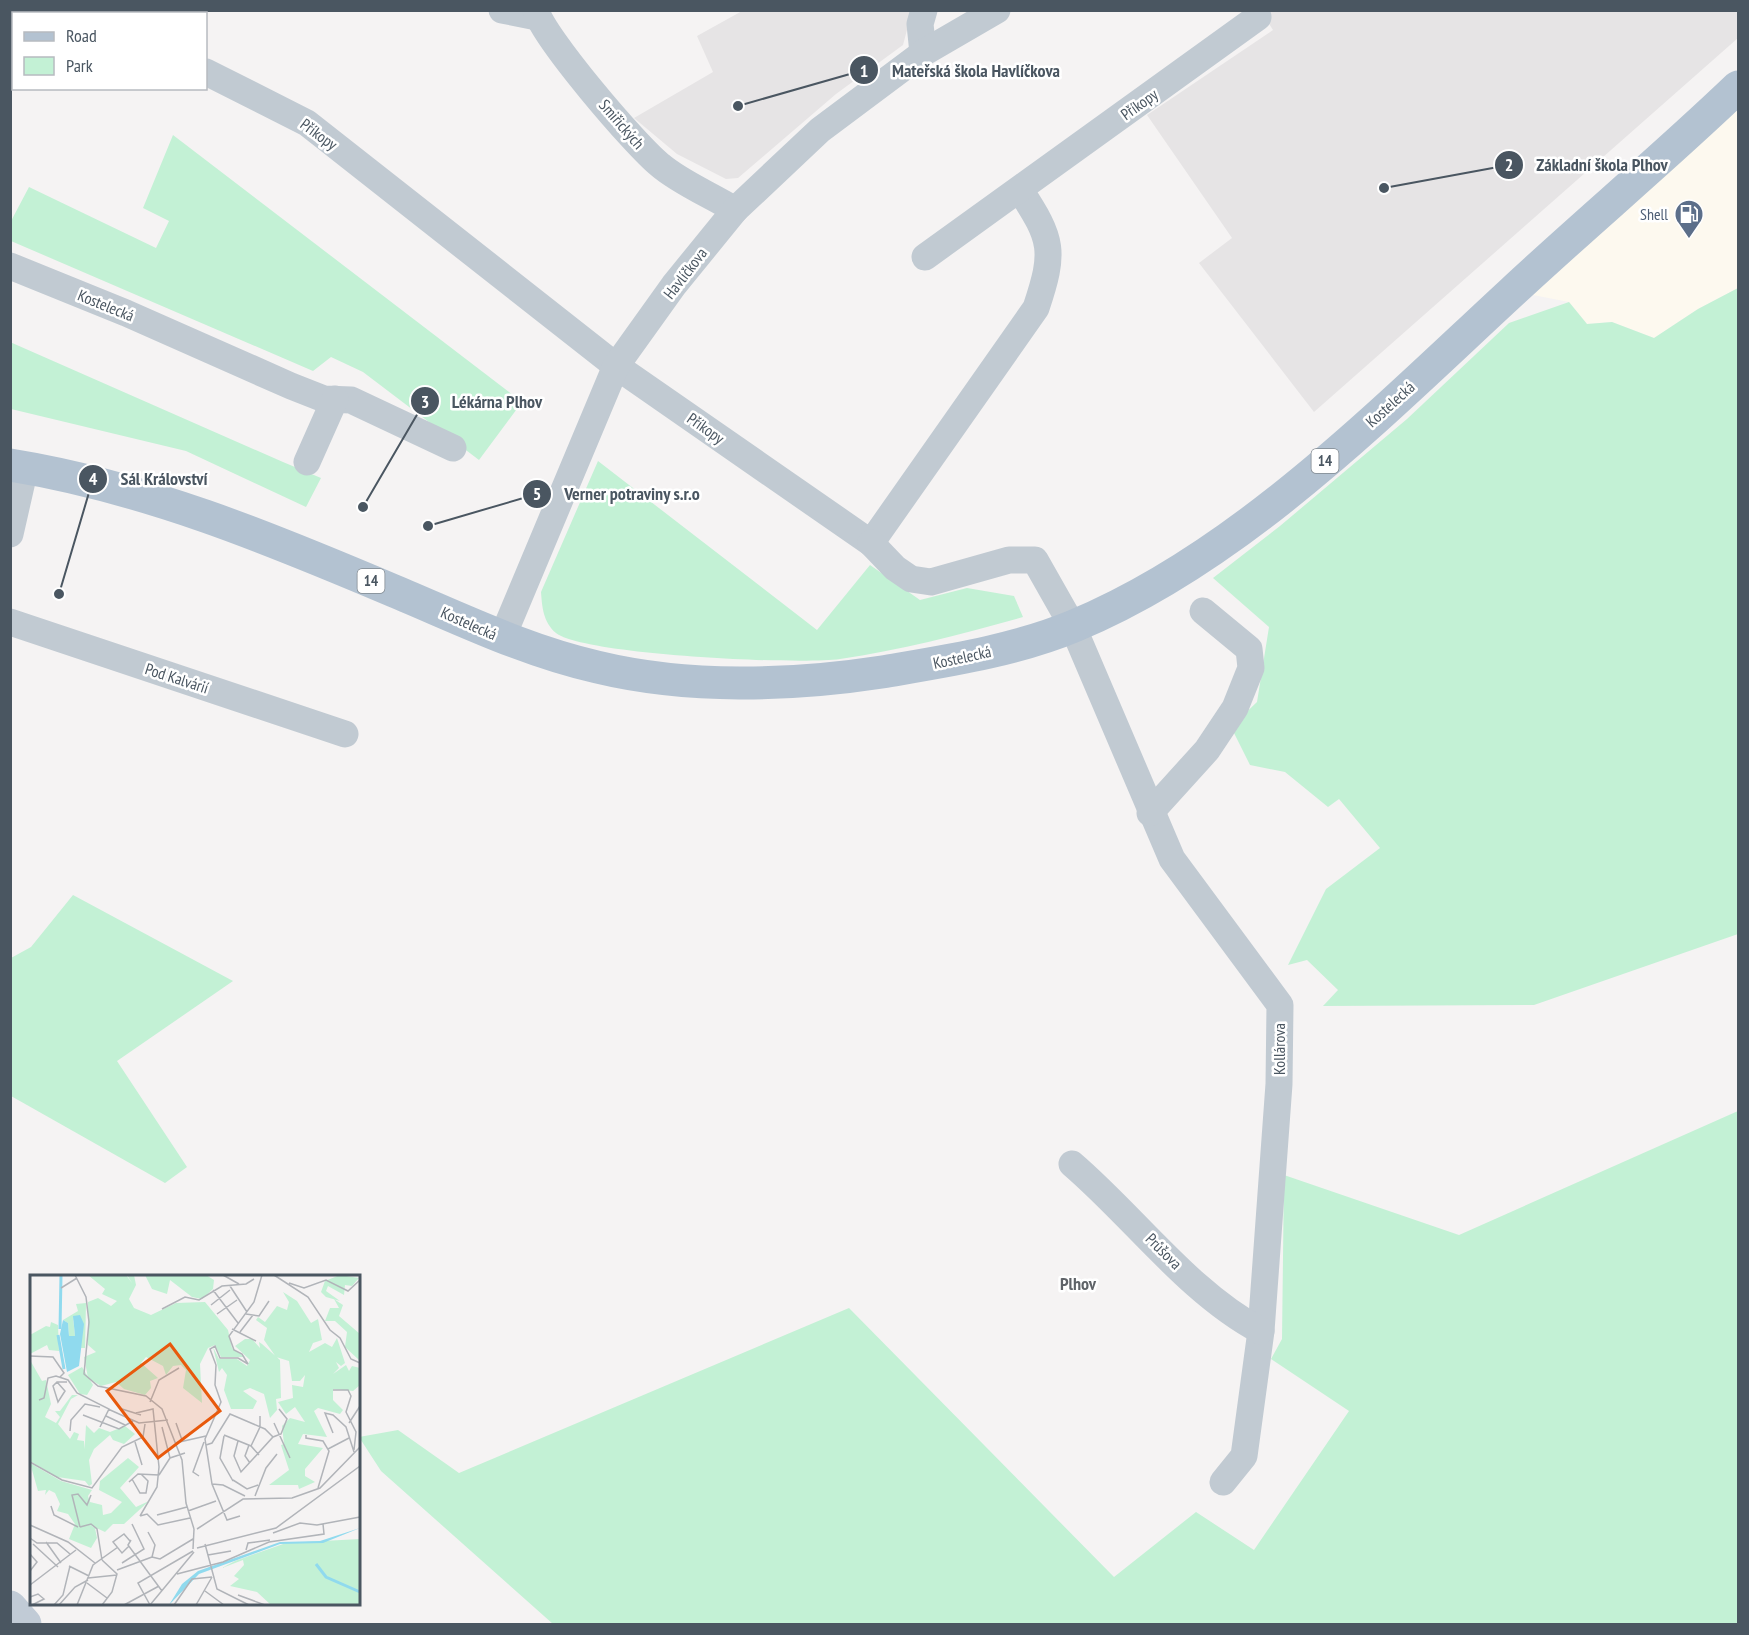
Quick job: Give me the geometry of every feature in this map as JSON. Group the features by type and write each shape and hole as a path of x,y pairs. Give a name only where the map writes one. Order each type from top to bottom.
{"main road":[{"name":"Kostelecká","path":"18,467 151,498 240,526 501,638 565,659 638,675 760,684 829,680 931,664 1005,647 1073,627 1166,579 1268,509 1393,403 1738,87"}],"street":[{"path":"502,10 537,14"},
{"path":"923,53 920,24 924,10"},
{"name":"Havlíčkova","path":"501,638 616,366 674,285 735,210 820,130 923,53 997,10"},
{"name":"Smiřických","path":"537,14 563,55 631,136 660,165 735,210"},
{"name":"Příkopy","path":"925,257 1258,17"},
{"name":"Příkopy","path":"207,73 307,123 616,366 871,543 896,568 911,579 931,582 1009,560 1035,560 1073,627"},
{"path":"871,543 1036,308 1048,271 1048,243 1043,225 1020,190"},
{"name":"Kostelecká","path":"10,266 126,313 324,399 351,400 453,448"},
{"path":"307,462 334,399"},
{"path":"10,534 18,467"},
{"path":"1150,813 1207,750 1235,708 1251,668 1249,650 1203,611"},
{"name":"Pod Kalvárií","path":"10,622 345,734"},
{"name":"Kollárova","path":"1073,627 1150,813 1172,859 1280,1005 1279,1095 1261,1331 1244,1456 1223,1482"},
{"name":"Průšova","path":"1072,1164 1106,1193 1208,1293 1236,1317 1261,1331"},
{"path":"10,1607 26,1624"}],"shaded area":[{"path":"742,11 912,11 903,45 836,94 738,178 726,179 677,154 634,118 713,72 697,36"},
{"path":"1261,11 1738,11 1738,38 1314,412 1199,263 1232,238 1147,115 1273,30"},
{"path":"1738,108 1738,288 1698,309 1654,338 1612,322 1587,324 1569,302 1533,295"}],"green space":[{"path":"173,135 522,402 479,460 363,372 331,357 313,371 11,241 10,223 29,187 156,248 169,221 143,208"},
{"path":"1738,288 1738,934 1534,1005 1323,1006 1338,990 1307,960 1288,965 1326,889 1380,848 1339,799 1328,807 1285,772 1250,765 1231,727 1257,702 1269,627 1213,578 1280,526 1407,419 1509,323 1569,302 1587,324 1612,322 1654,338 1698,309"},
{"path":"10,342 321,478 306,507 186,451 11,409"},
{"path":"598,461 817,630 870,565 920,600 967,588 1014,596 1023,617 909,646 817,661 693,656 606,647 575,641 556,633 548,624 541,592"},
{"path":"73,895 233,981 117,1061 187,1167 165,1183 11,1096 11,958 31,947"},
{"path":"1738,1111 1738,1624 553,1624 381,1471 360,1439 398,1430 459,1473 849,1308 1114,1577 1196,1512 1254,1550 1349,1411 1271,1359 1282,1339 1284,1175 1459,1235"}],"place":[{"name":"Mateřská škola Havlíčkova","path":"738,106"},
{"name":"Základní škola Plhov","path":"1384,188"},
{"name":"Shell","path":"1689,240"},
{"name":"Lékárna Plhov","path":"363,507"},
{"name":"Verner potraviny s.r.o","path":"428,526"},
{"name":"Sál Království","path":"59,594"}],"district":[{"name":"Plhov","path":"1078,1284"}]}
